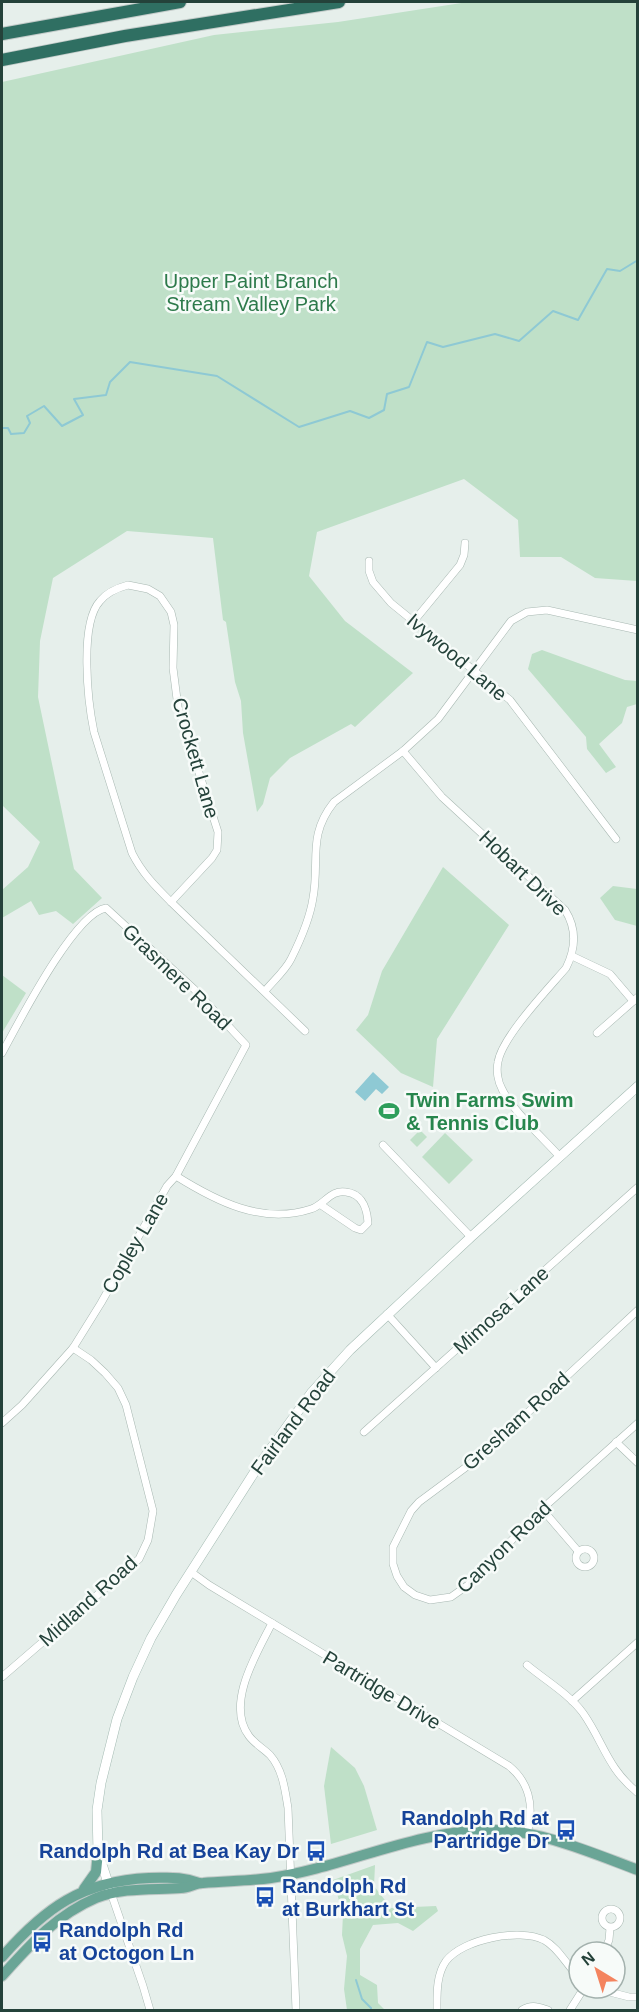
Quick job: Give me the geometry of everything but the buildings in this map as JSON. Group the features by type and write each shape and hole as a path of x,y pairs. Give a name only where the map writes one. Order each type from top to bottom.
{"highway":[{"path":"2,34 180,2"},
{"path":"2,60 125,36 339,2"}],"main road":[{"name":"Fairland Road","path":"110,1888 105,1858 98,1852 97,1810 101,1783 117,1719 151,1638 259,1465 312,1392 350,1350 638,1086"},
{"path":"2,1976 39,1935 62,1916 125,1879 182,1877 200,1883 270,1878 415,1839 443,1833 490,1830 527,1834 573,1846 638,1870"},
{"path":"83,1892 96,1872 98,1852"},
{"path":"2,1956 31,1924 59,1903 83,1892 110,1888"}],"street":[{"path":"414,621 460,565 465,543"},
{"name":"Ivywood Lane","path":"369,561 372,582 392,603 510,700 616,839"},
{"name":"Crockett Lane","path":"171,902 212,858 217,850 218,832 178,707 173,668 174,625 171,612 160,596 148,589 128,585 117,588 98,602 90,619 88,690 94,732 132,853 151,883 304,1031"},
{"path":"265,992 290,961 311,908 314,896 318,828 326,812 334,801 403,751 438,719 511,621 527,612 547,610 638,630"},
{"name":"Hobart Drive","path":"403,751 442,797 565,910 571,919 573,930 572,956"},
{"name":"Grasmere Road","path":"2,1053 58,954 99,909 106,908 194,989 246,1046"},
{"path":"560,1156 508,1100 501,1089 497,1075 498,1061 507,1040 566,968 572,956 610,974 635,999 597,1033"},
{"name":"Copley Lane","path":"2,1423 22,1405 73,1348 167,1186 176,1176 246,1046"},
{"path":"383,1145 471,1237"},
{"path":"176,1176 218,1201 239,1209 257,1212 288,1214 321,1205 335,1193 344,1191 360,1198 364,1204 368,1223 361,1230 355,1228 321,1205"},
{"name":"Mimosa Lane","path":"364,1432 638,1187"},
{"name":"Gresham Road","path":"399,1533 411,1511 419,1502 481,1456 638,1310"},
{"path":"387,1314 436,1368"},
{"name":"Midland Road","path":"2,1677 139,1558 147,1540 153,1511 122,1396 105,1373 73,1348"},
{"name":"Canyon Road","path":"399,1533 393,1547 393,1564 404,1587 415,1595 430,1600 451,1597 468,1585 542,1509 638,1423"},
{"path":"616,1442 638,1463"},
{"path":"542,1509 578,1551"},
{"name":"Partridge Drive","path":"191,1572 519,1774 531,1798 530,1824 527,1834"},
{"path":"272,1623 250,1667 241,1698 240,1715 247,1734 271,1756 283,1779 288,1808 296,2010"},
{"path":"572,1701 638,1642"},
{"path":"527,1665 572,1701 592,1726 612,1767 624,1782 638,1793"},
{"path":"110,1888 150,2010"},
{"path":"609,1940 610,1928"},
{"path":"437,2010 439,1977 445,1962 457,1951 472,1943 511,1935 531,1936 546,1941 567,1965"},
{"path":"522,2010 529,2006 548,2010"}],"green space":[{"name":"Upper Paint Branch Stream Valley Park","path":"468,2 637,2 637,581 595,578 561,557 520,557 518,520 464,479 317,532 309,576 345,621 413,673 355,727 351,724 290,758 270,778 263,804 257,812 243,733 241,701 235,682 226,622 223,620 213,538 127,531 53,578 40,641 38,697 74,869 102,898 73,924 56,911 39,915 31,901 2,918 2,890 28,867 40,842 2,805 2,82 214,35 338,22"},
{"path":"542,650 625,680 637,681 637,704 627,707 622,723 599,744 616,767 606,773 587,749 586,737 528,669 532,654"},
{"path":"443,867 509,925 437,1039 433,1087 401,1073 356,1030 368,1015 382,971"},
{"path":"613,886 637,889 637,926 615,920 600,898"},
{"path":"2,975 26,993 2,1033"},
{"path":"420,1130 427,1137 417,1147 410,1140"},
{"path":"445,1133 473,1160 449,1184 422,1157"},
{"path":"331,1747 355,1768 364,1786 377,1830 331,1844 324,1786"},
{"path":"375,1865 374,1886 391,1908 436,1906 438,1911 413,1931 398,1923 373,1925 360,1949 360,1975 377,1985 378,2003 385,2010 347,2010 344,1989 347,1956 342,1935 343,1914 333,1880"}],"water":[{"path":"373,1072 389,1087 382,1094 376,1089 365,1101 355,1092"}],"waterway":[{"path":"2,428 8,428 11,434 24,433 30,423 27,416 44,406 62,426 83,415 74,399 106,395 110,382 130,362 217,376 299,427 350,411 369,418 384,410 387,394 409,387 427,342 443,347 495,334 519,341 553,311 578,320 607,269 620,271 638,260"},
{"path":"356,1980 362,1999 371,2010"}],"place":[{"name":"Twin Farms Swim & Tennis Club","path":"389,1111"},
{"name":"Randolph Rd at Partridge Dr","path":"566,1830"},
{"name":"Randolph Rd at Bea Kay Dr","path":"316,1851"},
{"name":"Randolph Rd at Burkhart St","path":"265,1897"},
{"name":"Randolph Rd at Octogon Ln","path":"42,1942"}]}
